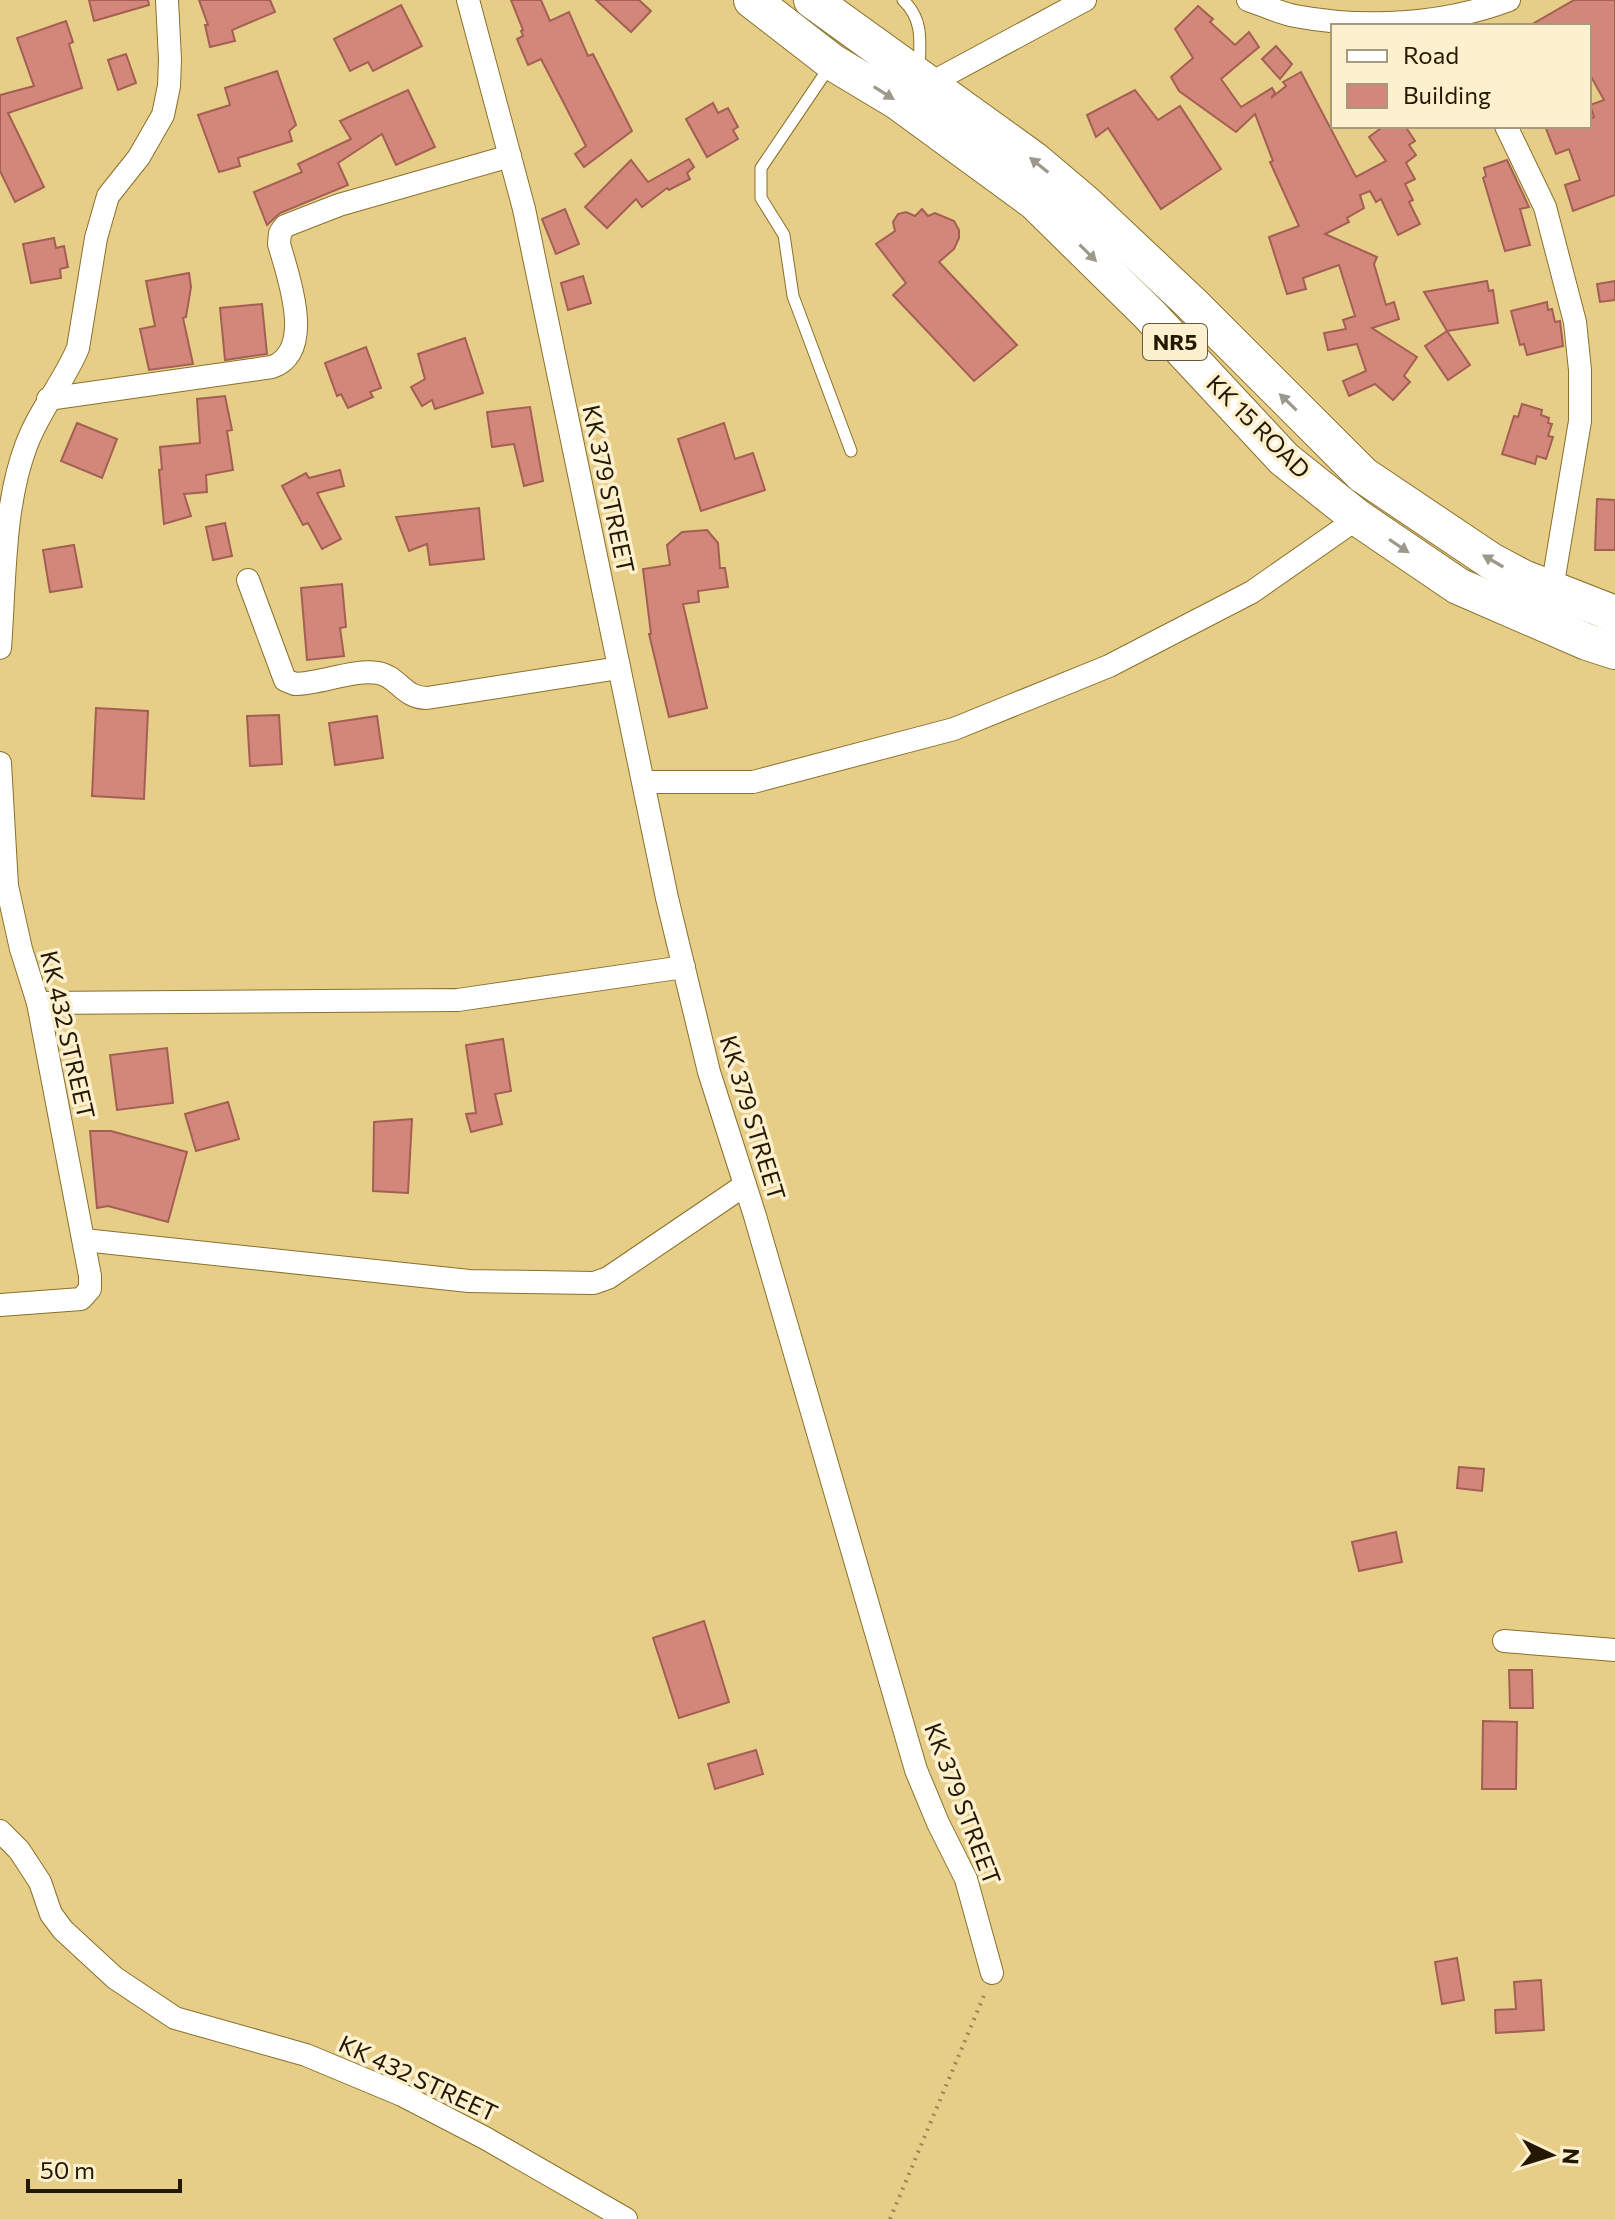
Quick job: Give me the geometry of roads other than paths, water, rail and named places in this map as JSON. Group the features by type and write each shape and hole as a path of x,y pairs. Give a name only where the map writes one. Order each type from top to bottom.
{"highway":[{"name":"KK 15 ROAD","path":"752,0 832,62 897,101 1035,202 1149,314 1284,459 1358,518 1458,586 1615,651"},
{"name":"KK 15 ROAD","path":"813,0 1034,160 1086,204 1180,292 1363,475 1491,561 1615,614"}],"street":[{"path":"0,648 11,504 16,477 26,444 78,348 96,238 108,196 139,157 163,115 170,60 167,0"},
{"name":"KK 379 STREET","path":"468,0 524,209 619,668 709,1072 916,1770 966,1879 992,1973"},
{"path":"924,81 1085,0"},
{"path":"1248,0 1293,16 1354,23 1456,21 1476,6 1509,0"},
{"path":"1507,128 1545,207 1575,322 1580,370 1580,421 1552,589"},
{"path":"48,399 283,363 290,355 295,339 296,316 279,244 280,233 285,226 339,205 510,156"},
{"path":"644,782 753,782 954,729 1109,666 1239,599 1358,518"},
{"path":"248,580 285,680 295,684 374,672 387,676 412,697 427,698 619,668"},
{"name":"KK 432 STREET","path":"0,763 7,886 21,949 38,1003 84,1240 90,1289 81,1299 0,1305"},
{"path":"38,1003 458,1000 684,967"},
{"path":"84,1240 469,1281 594,1283 608,1278 745,1185"},
{"path":"1504,1641 1615,1650"},
{"name":"KK 432 STREET","path":"0,1831 19,1850 40,1882 51,1914 63,1930 115,1978 175,2018 306,2055 402,2095 485,2138 626,2219"}],"lane":[{"path":"903,0 912,9 920,27 924,81"},
{"path":"832,62 761,168 759,181 761,198 784,235 793,296 851,451"}]}
